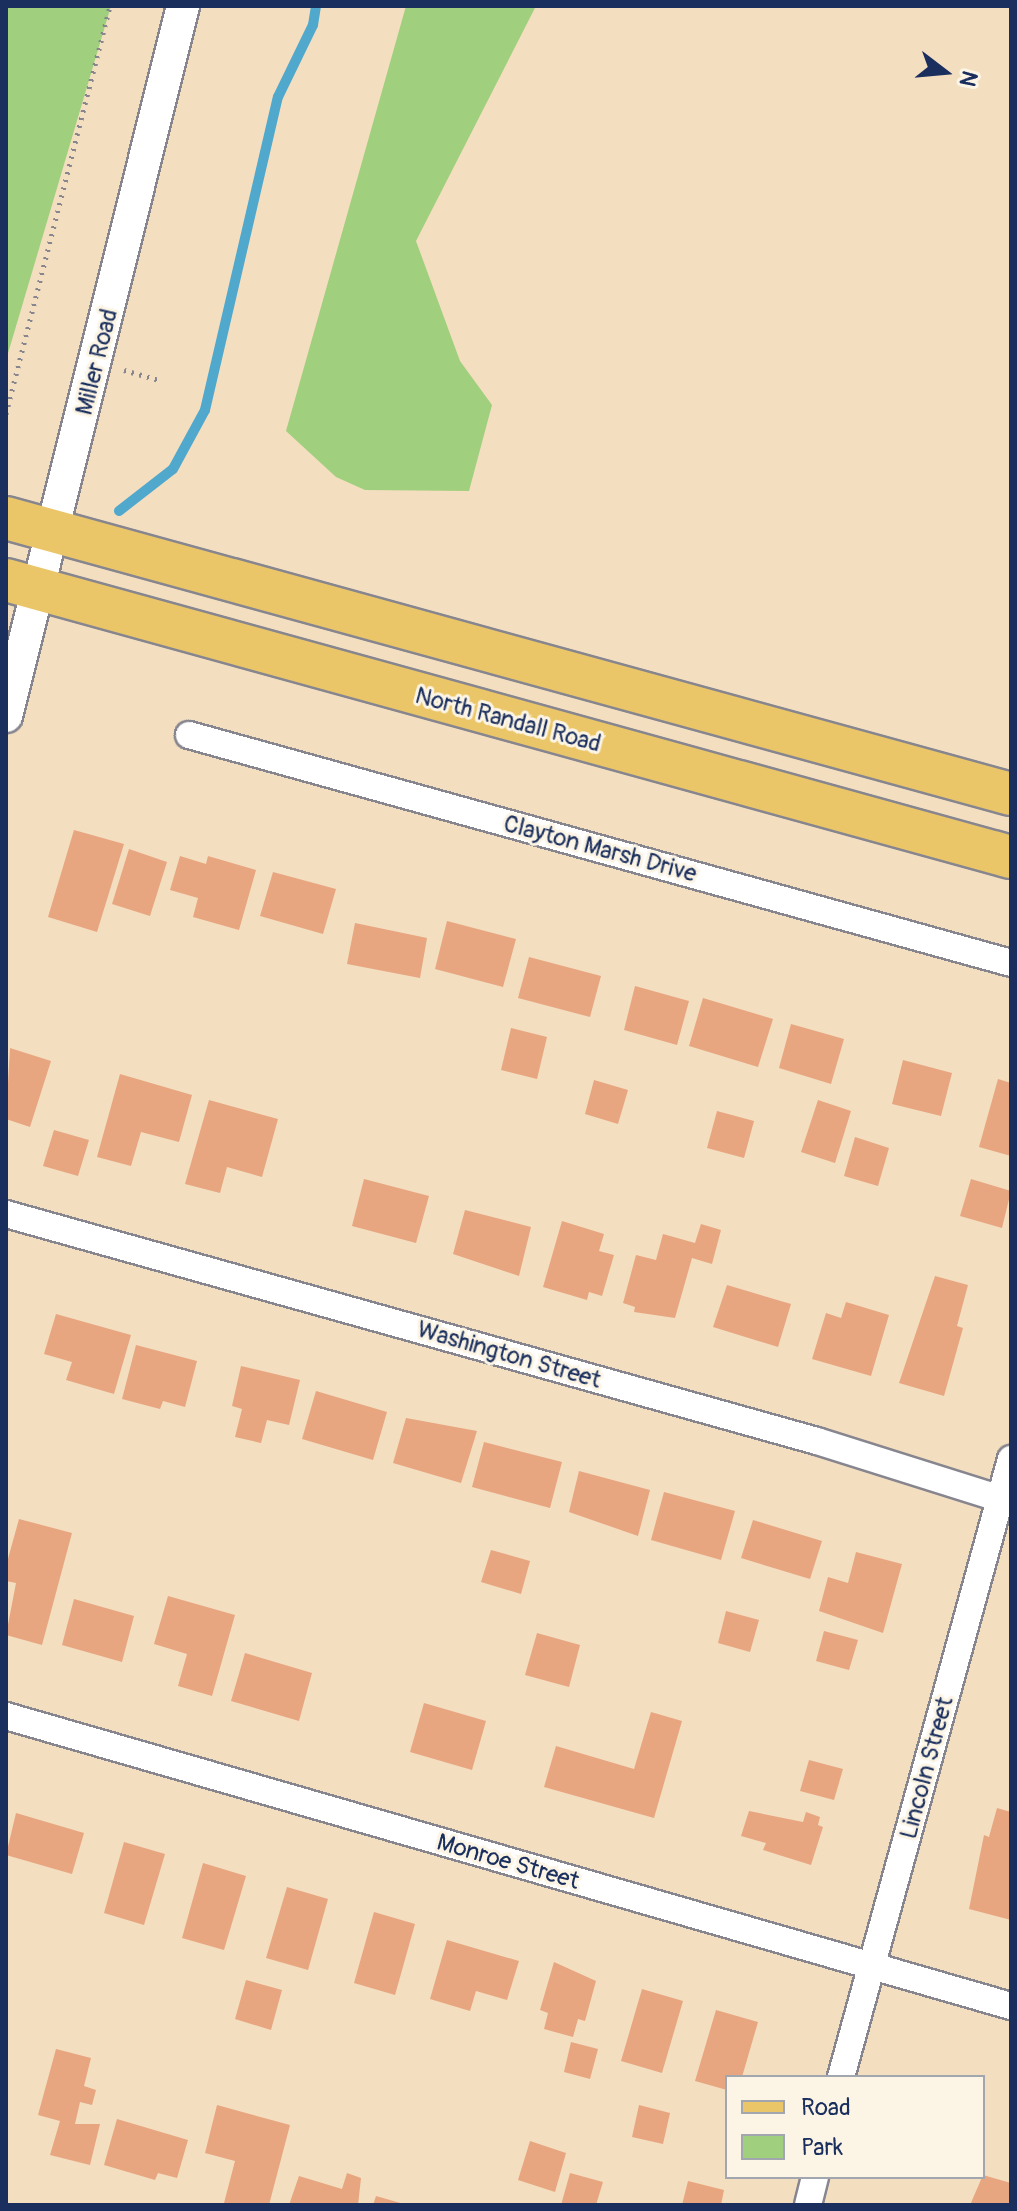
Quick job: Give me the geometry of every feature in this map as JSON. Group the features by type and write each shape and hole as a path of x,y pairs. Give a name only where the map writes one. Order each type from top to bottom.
{"main road":[{"path":"6,518 1011,794"},
{"name":"North Randall Road","path":"23,586 1011,857"}],"street":[{"name":"Miller Road","path":"6,716 23,586 54,533 183,6"},
{"name":"Clayton Marsh Drive","path":"189,735 1011,963"},
{"name":"Washington Street","path":"6,1214 817,1441 1005,1501"},
{"name":"Lincoln Street","path":"842,2075 869,1967 1005,1501 1011,1459"},
{"name":"Monroe Street","path":"6,1716 1011,2006"},
{"path":"808,2205 814,2179"}],"path":[{"path":"6,414 110,6"}],"green space":[{"path":"6,6 111,6 6,360"},
{"path":"406,6 536,6 416,241 460,361 492,405 469,491 365,490 336,477 286,431"}],"building":[{"path":"74,830 124,844 97,932 48,917"},
{"path":"129,849 167,862 150,916 112,904"},
{"path":"180,856 206,864 208,856 256,870 239,930 193,917 198,898 170,890"},
{"path":"273,872 336,889 323,934 260,916"},
{"path":"447,921 516,939 503,987 435,969"},
{"path":"355,923 427,938 420,978 347,964"},
{"path":"529,957 601,976 590,1017 518,998"},
{"path":"635,986 689,1001 677,1045 624,1030"},
{"path":"703,998 773,1019 758,1067 689,1046"},
{"path":"791,1024 844,1039 831,1084 779,1068"},
{"path":"511,1028 547,1037 537,1079 501,1070"},
{"path":"10,1048 51,1061 30,1127 6,1119"},
{"path":"903,1060 952,1073 941,1116 892,1104"},
{"path":"120,1074 192,1095 179,1142 141,1132 131,1166 97,1157"},
{"path":"998,1079 1011,1083 1011,1156 979,1147"},
{"path":"594,1080 628,1090 618,1124 585,1114"},
{"path":"209,1100 278,1119 262,1177 227,1167 220,1193 185,1184"},
{"path":"818,1100 851,1111 835,1163 801,1152"},
{"path":"717,1111 754,1121 744,1158 707,1148"},
{"path":"54,1130 89,1140 78,1176 43,1166"},
{"path":"855,1137 889,1148 878,1186 844,1176"},
{"path":"364,1179 429,1196 416,1243 352,1226"},
{"path":"971,1179 1011,1191 1002,1228 960,1216"},
{"path":"465,1210 531,1227 519,1276 453,1254"},
{"path":"562,1221 604,1234 599,1251 614,1255 602,1296 589,1292 587,1300 543,1287"},
{"path":"701,1224 721,1230 712,1264 692,1258 675,1318 634,1312 635,1307 623,1303 636,1255 656,1260 663,1234 695,1243"},
{"path":"935,1276 968,1285 957,1326 963,1328 944,1396 899,1383"},
{"path":"727,1285 791,1304 778,1347 713,1327"},
{"path":"846,1302 889,1315 871,1376 812,1359 826,1313 841,1318"},
{"path":"56,1314 131,1335 114,1394 66,1380 72,1362 44,1354"},
{"path":"136,1345 197,1361 185,1407 163,1401 160,1409 122,1399"},
{"path":"241,1366 300,1380 289,1425 267,1420 261,1443 235,1437 242,1409 232,1406"},
{"path":"316,1391 387,1412 373,1460 302,1439"},
{"path":"406,1418 477,1431 461,1483 393,1463"},
{"path":"484,1442 562,1462 550,1508 472,1487"},
{"path":"579,1471 650,1490 638,1536 569,1512"},
{"path":"664,1492 735,1511 721,1560 651,1540"},
{"path":"19,1519 72,1533 42,1645 6,1635 16,1583 6,1581 6,1566"},
{"path":"753,1520 822,1541 810,1579 741,1558"},
{"path":"491,1550 530,1561 521,1594 481,1582"},
{"path":"856,1552 902,1564 883,1633 819,1611 828,1577 848,1583"},
{"path":"168,1596 235,1615 212,1696 178,1686 187,1654 154,1644"},
{"path":"74,1599 134,1616 122,1662 62,1645"},
{"path":"726,1611 759,1620 750,1652 718,1643"},
{"path":"824,1631 858,1640 849,1670 816,1661"},
{"path":"537,1633 580,1645 569,1687 525,1675"},
{"path":"245,1653 312,1673 299,1721 231,1701"},
{"path":"424,1703 486,1721 472,1770 410,1752"},
{"path":"651,1712 682,1721 654,1818 544,1787 556,1746 634,1769"},
{"path":"809,1760 843,1769 834,1800 800,1791"},
{"path":"997,1808 1011,1812 1011,1920 969,1909 984,1835 989,1837"},
{"path":"749,1811 803,1822 806,1812 820,1817 818,1825 823,1827 811,1865 763,1850 766,1843 741,1836"},
{"path":"16,1813 84,1833 72,1874 6,1855"},
{"path":"124,1842 165,1854 144,1925 104,1913"},
{"path":"203,1863 246,1876 224,1950 182,1938"},
{"path":"287,1887 328,1899 308,1970 266,1958"},
{"path":"374,1912 415,1924 395,1995 354,1983"},
{"path":"447,1940 519,1961 507,2000 476,1991 470,2011 430,1999"},
{"path":"554,1962 596,1981 585,2021 578,2019 573,2037 544,2029 548,2013 540,2010"},
{"path":"246,1980 282,1990 271,2030 235,2019"},
{"path":"642,1989 683,2001 662,2073 621,2061"},
{"path":"716,2010 758,2022 743,2075 725,2075 725,2089 695,2081"},
{"path":"571,2042 598,2049 590,2079 564,2072"},
{"path":"56,2049 91,2058 84,2086 96,2090 92,2105 80,2102 75,2124 100,2124 90,2165 50,2155 60,2121 38,2115"},
{"path":"217,2105 290,2125 269,2205 224,2203 235,2161 205,2153"},
{"path":"639,2105 670,2113 663,2144 632,2137"},
{"path":"117,2119 188,2140 177,2178 158,2173 155,2180 104,2165"},
{"path":"530,2141 566,2153 555,2192 518,2180"},
{"path":"347,2173 361,2178 358,2205 289,2205 299,2176 342,2189"},
{"path":"570,2173 603,2182 596,2205 561,2205"},
{"path":"985,2176 1011,2183 1011,2205 970,2205"},
{"path":"688,2181 724,2190 721,2205 682,2205"},
{"path":"376,2196 404,2204 404,2205 373,2205"}],"waterway":[{"path":"119,511 173,469 205,410 278,97 313,25 316,6"}]}
